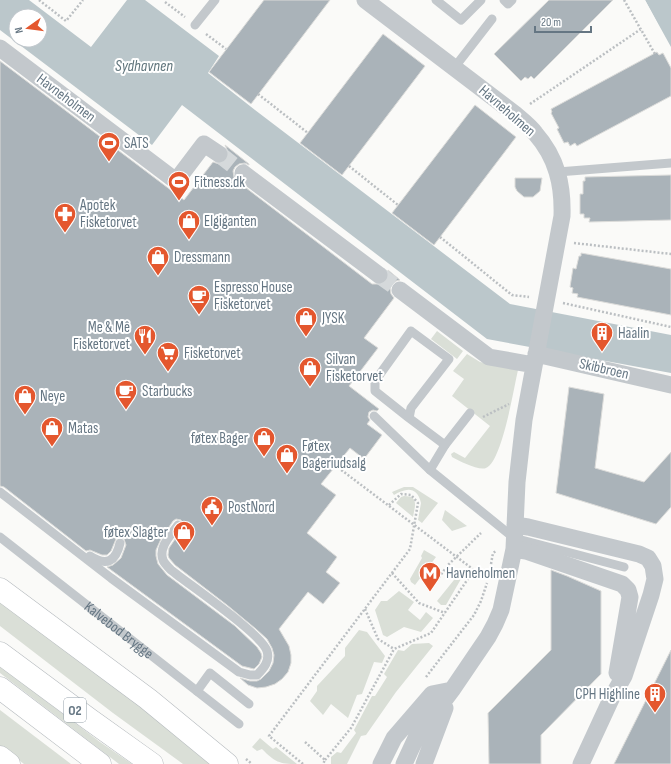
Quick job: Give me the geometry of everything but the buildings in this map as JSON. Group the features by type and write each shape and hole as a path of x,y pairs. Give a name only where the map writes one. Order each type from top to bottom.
{"main road":[{"path":"0,589 148,699 227,764"},
{"name":"O2","path":"0,653 88,720 152,764"},
{"name":"O2","path":"0,688 100,764"},
{"path":"0,757 9,764"}],"street":[{"name":"Havneholmen","path":"365,0 515,114 535,133 545,146 558,172 563,198 562,216 524,420 517,482 514,537 501,610 495,624 452,690 416,738 404,764"},
{"name":"Havneholmen","path":"4,55 176,181 204,144 219,154"},
{"path":"243,173 379,275"},
{"path":"400,290 489,357 536,356"},
{"name":"Skibbroen","path":"536,356 671,385"},
{"path":"581,764 612,697 624,676 652,595 655,579 653,566 648,558 528,527 514,537 526,551 622,584 628,590 630,597 612,697"},
{"name":"Havneholmen","path":"424,764 452,690"},
{"path":"380,764 394,738 432,694 452,690"}],"lane":[{"path":"195,25 215,0"},
{"path":"436,0 461,20 482,0"},
{"path":"504,0 508,4 512,0"},
{"path":"454,68 492,19"},
{"path":"558,172 671,163"},
{"path":"409,418 411,408 449,359 411,331 375,381 375,391 409,418 445,445"},
{"path":"430,470 445,445 470,414"},
{"path":"374,416 430,470 514,537 624,567"},
{"path":"0,487 91,557 100,561 108,561 114,558 118,553 120,543"},
{"path":"0,492 110,578 239,672 250,675 257,674 264,667 268,659 266,650 260,641 246,627 170,570 163,560 162,552 167,540 178,525"},
{"name":"Kalvebod Brygge","path":"0,537 238,724"},
{"path":"197,691 210,673 249,704"}],"path":[{"path":"39,0 66,21 83,0"},
{"path":"624,0 655,54"},
{"path":"515,114 641,29"},
{"path":"258,94 308,133"},
{"path":"349,166 398,205"},
{"path":"440,238 512,295 546,304 671,327"},
{"path":"557,241 671,254"},
{"path":"470,414 479,419 529,394"},
{"path":"323,764 351,728 394,648 431,633 474,570 336,466"},
{"path":"303,764 269,736 410,549 418,503 411,495 401,494 388,506"},
{"path":"434,584 448,565 481,533"},
{"path":"490,566 493,553 514,537"},
{"path":"392,573 419,603 445,613"},
{"path":"422,682 474,615 481,602 488,579"},
{"path":"365,609 378,639 394,648"},
{"path":"304,742 325,760"},
{"path":"249,761 252,764"}],"shaded area":[{"path":"437,331 463,351 457,359 431,339"},
{"path":"467,354 480,362 518,370 502,439 492,463 483,469 464,463 452,457 451,454 454,452 465,458 490,426 452,396 464,379 453,371"},
{"path":"404,487 413,487 438,503 422,523 418,520 421,503 417,494 410,490 394,495 392,492"},
{"path":"409,496 415,502 413,517 396,503 401,497"},
{"path":"445,510 467,526 452,531 442,520"},
{"path":"424,550 436,557 415,585 410,579 422,558 421,556"},
{"path":"458,575 461,579 446,605 441,605 437,601"},
{"path":"399,591 414,602 408,610 420,620 426,612 433,618 421,632 404,627 387,637 383,635 375,610 381,601 387,601"},
{"path":"0,598 132,699 212,764 183,764 113,713 0,626"},
{"path":"359,630 367,632 385,656 382,663 374,662 362,694 357,695 348,718 331,704 323,715 310,701 317,691 317,686 345,656 345,648"},
{"path":"429,643 433,646 396,692 366,735 361,736 347,764 331,764 331,757 337,752 341,753 356,733 354,730 372,696 375,696 387,677 384,674 398,650 404,651 412,644"},
{"path":"0,666 100,742 132,764 119,764 0,673"},
{"path":"0,710 71,764 24,764 0,746"},
{"path":"260,738 273,749 276,747 297,764 281,763 270,757 262,749 257,751 252,747"}],"water":[{"name":"Sydhavnen","path":"0,0 29,0 40,8 8,8 8,36 0,30"},
{"name":"Sydhavnen","path":"127,0 145,0 219,56 208,73 510,304 671,335 671,373 487,339 182,105 152,145 24,48 48,48 48,14 91,47"},
{"path":"645,0 671,0 671,47"}],"pier":[{"path":"643,0 645,0 671,49 669,48"}],"tunnel":[{"path":"219,154 243,173"},
{"path":"379,275 400,290"}],"place":[{"name":"SATS","path":"109,162"},
{"name":"Fitness.dk","path":"179,202"},
{"name":"Apotek Fisketorvet","path":"65,234"},
{"name":"Elgiganten","path":"189,240"},
{"name":"Dressmann","path":"158,276"},
{"name":"Espresso House Fisketorvet","path":"199,316"},
{"name":"JYSK","path":"306,338"},
{"name":"Haalin","path":"602,352"},
{"name":"Me & Mê Fisketorvet","path":"145,356"},
{"name":"Fisketorvet","path":"168,372"},
{"name":"Silvan Fisketorvet","path":"310,388"},
{"name":"Starbucks","path":"126,410"},
{"name":"Neye","path":"25,416"},
{"name":"Matas","path":"52,448"},
{"name":"føtex Bager","path":"264,458"},
{"name":"Føtex Bageriudsalg","path":"287,474"},
{"name":"PostNord","path":"212,526"},
{"name":"føtex Slagter","path":"184,552"},
{"name":"Havneholmen","path":"430,592"},
{"name":"CPH Highline","path":"655,714"}]}
